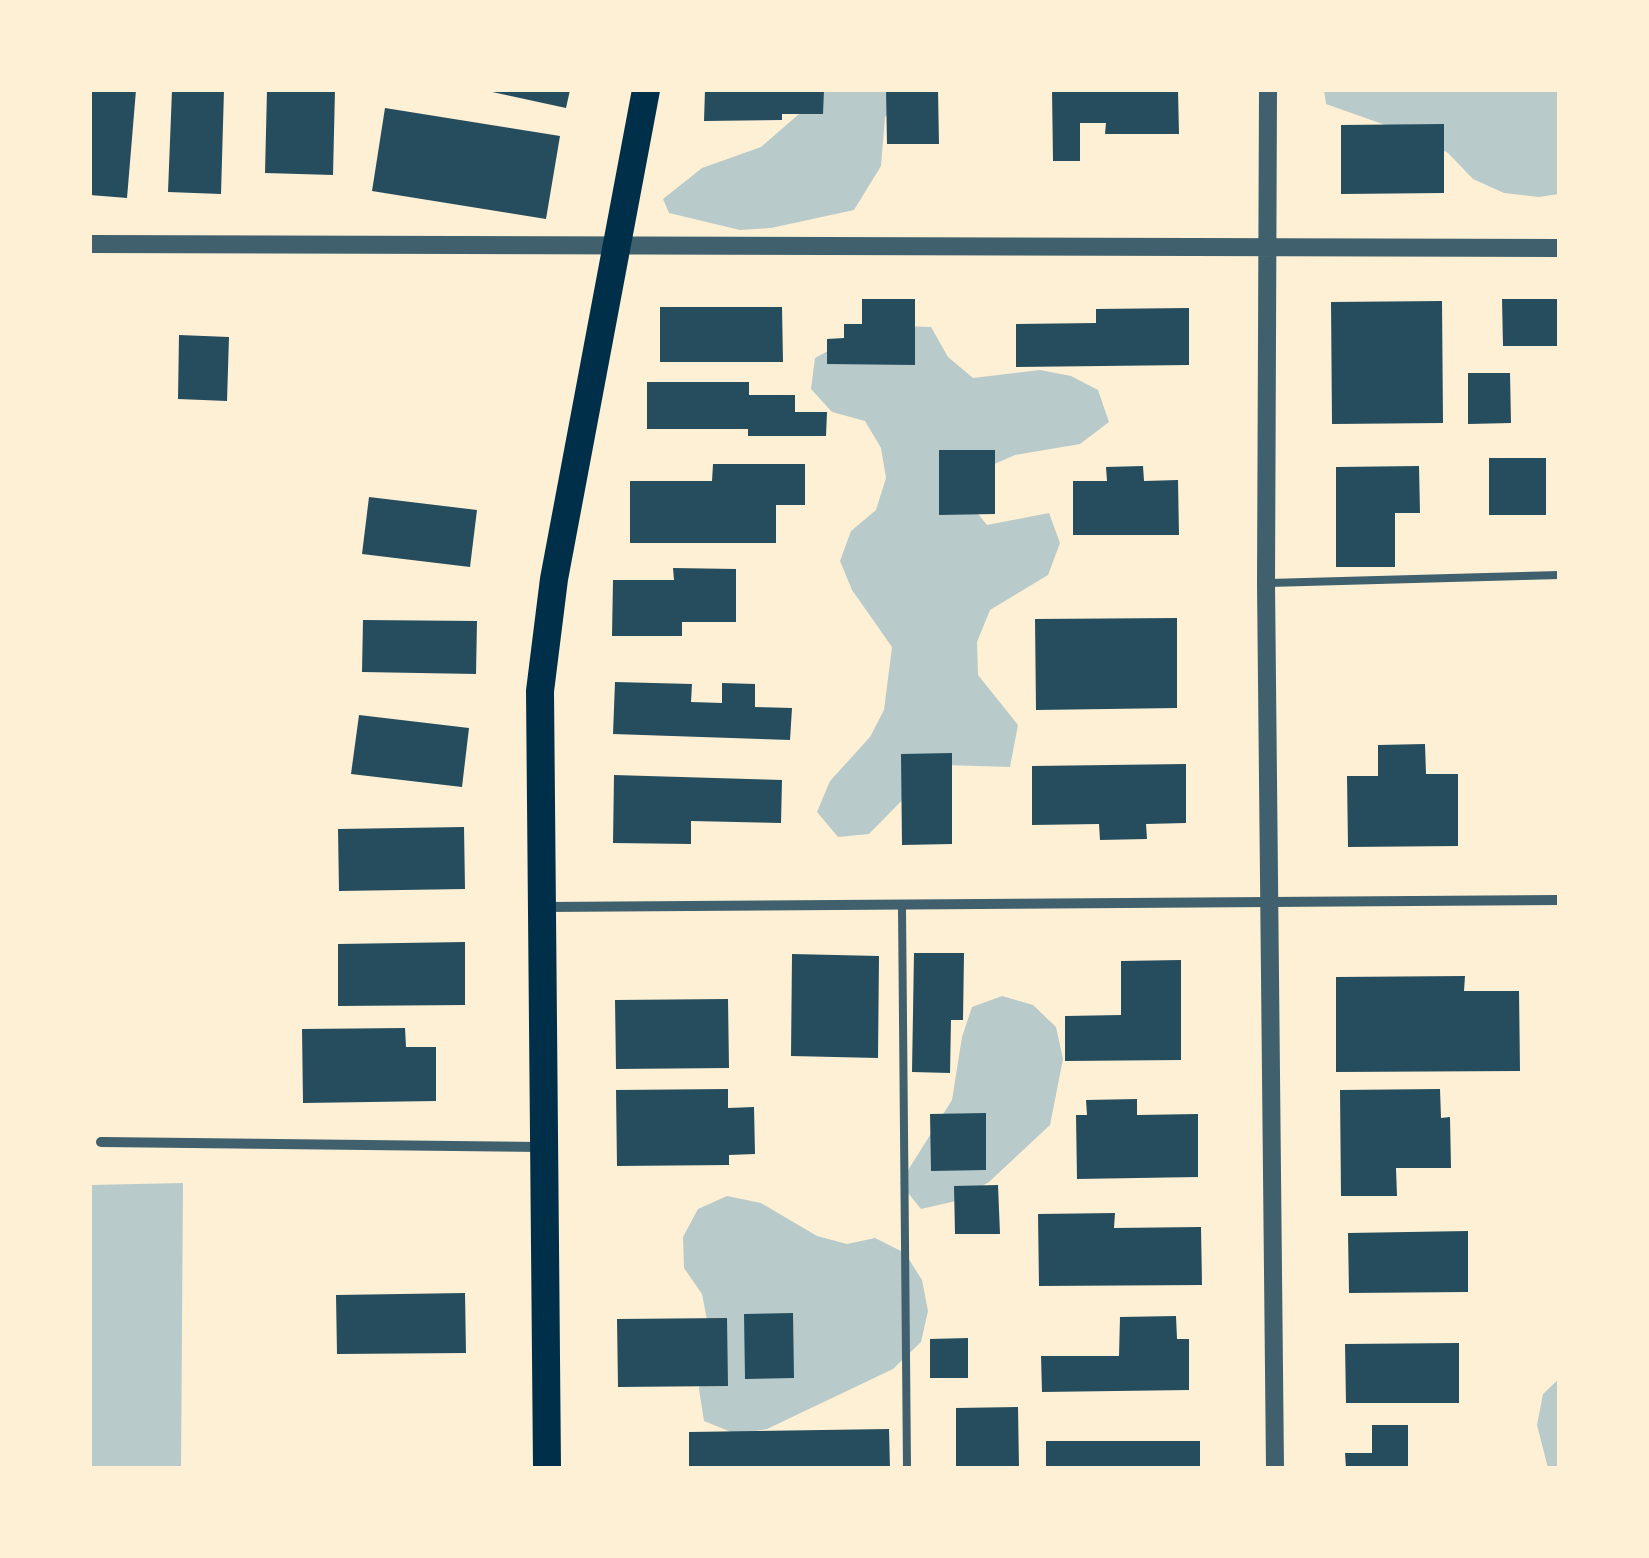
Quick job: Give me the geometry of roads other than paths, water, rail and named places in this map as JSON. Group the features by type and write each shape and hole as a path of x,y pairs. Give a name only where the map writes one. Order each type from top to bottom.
{"highway":[{"path":"546,1468 539,728 546,635 646,90"}],"street":[{"path":"1268,90 1266,583 1275,1468"},
{"path":"90,244 1559,248"},
{"path":"539,907 902,908 1559,900"},
{"path":"101,1142 542,1147"}],"lane":[{"path":"1266,583 1559,575"},
{"path":"902,908 906,1468"}]}
